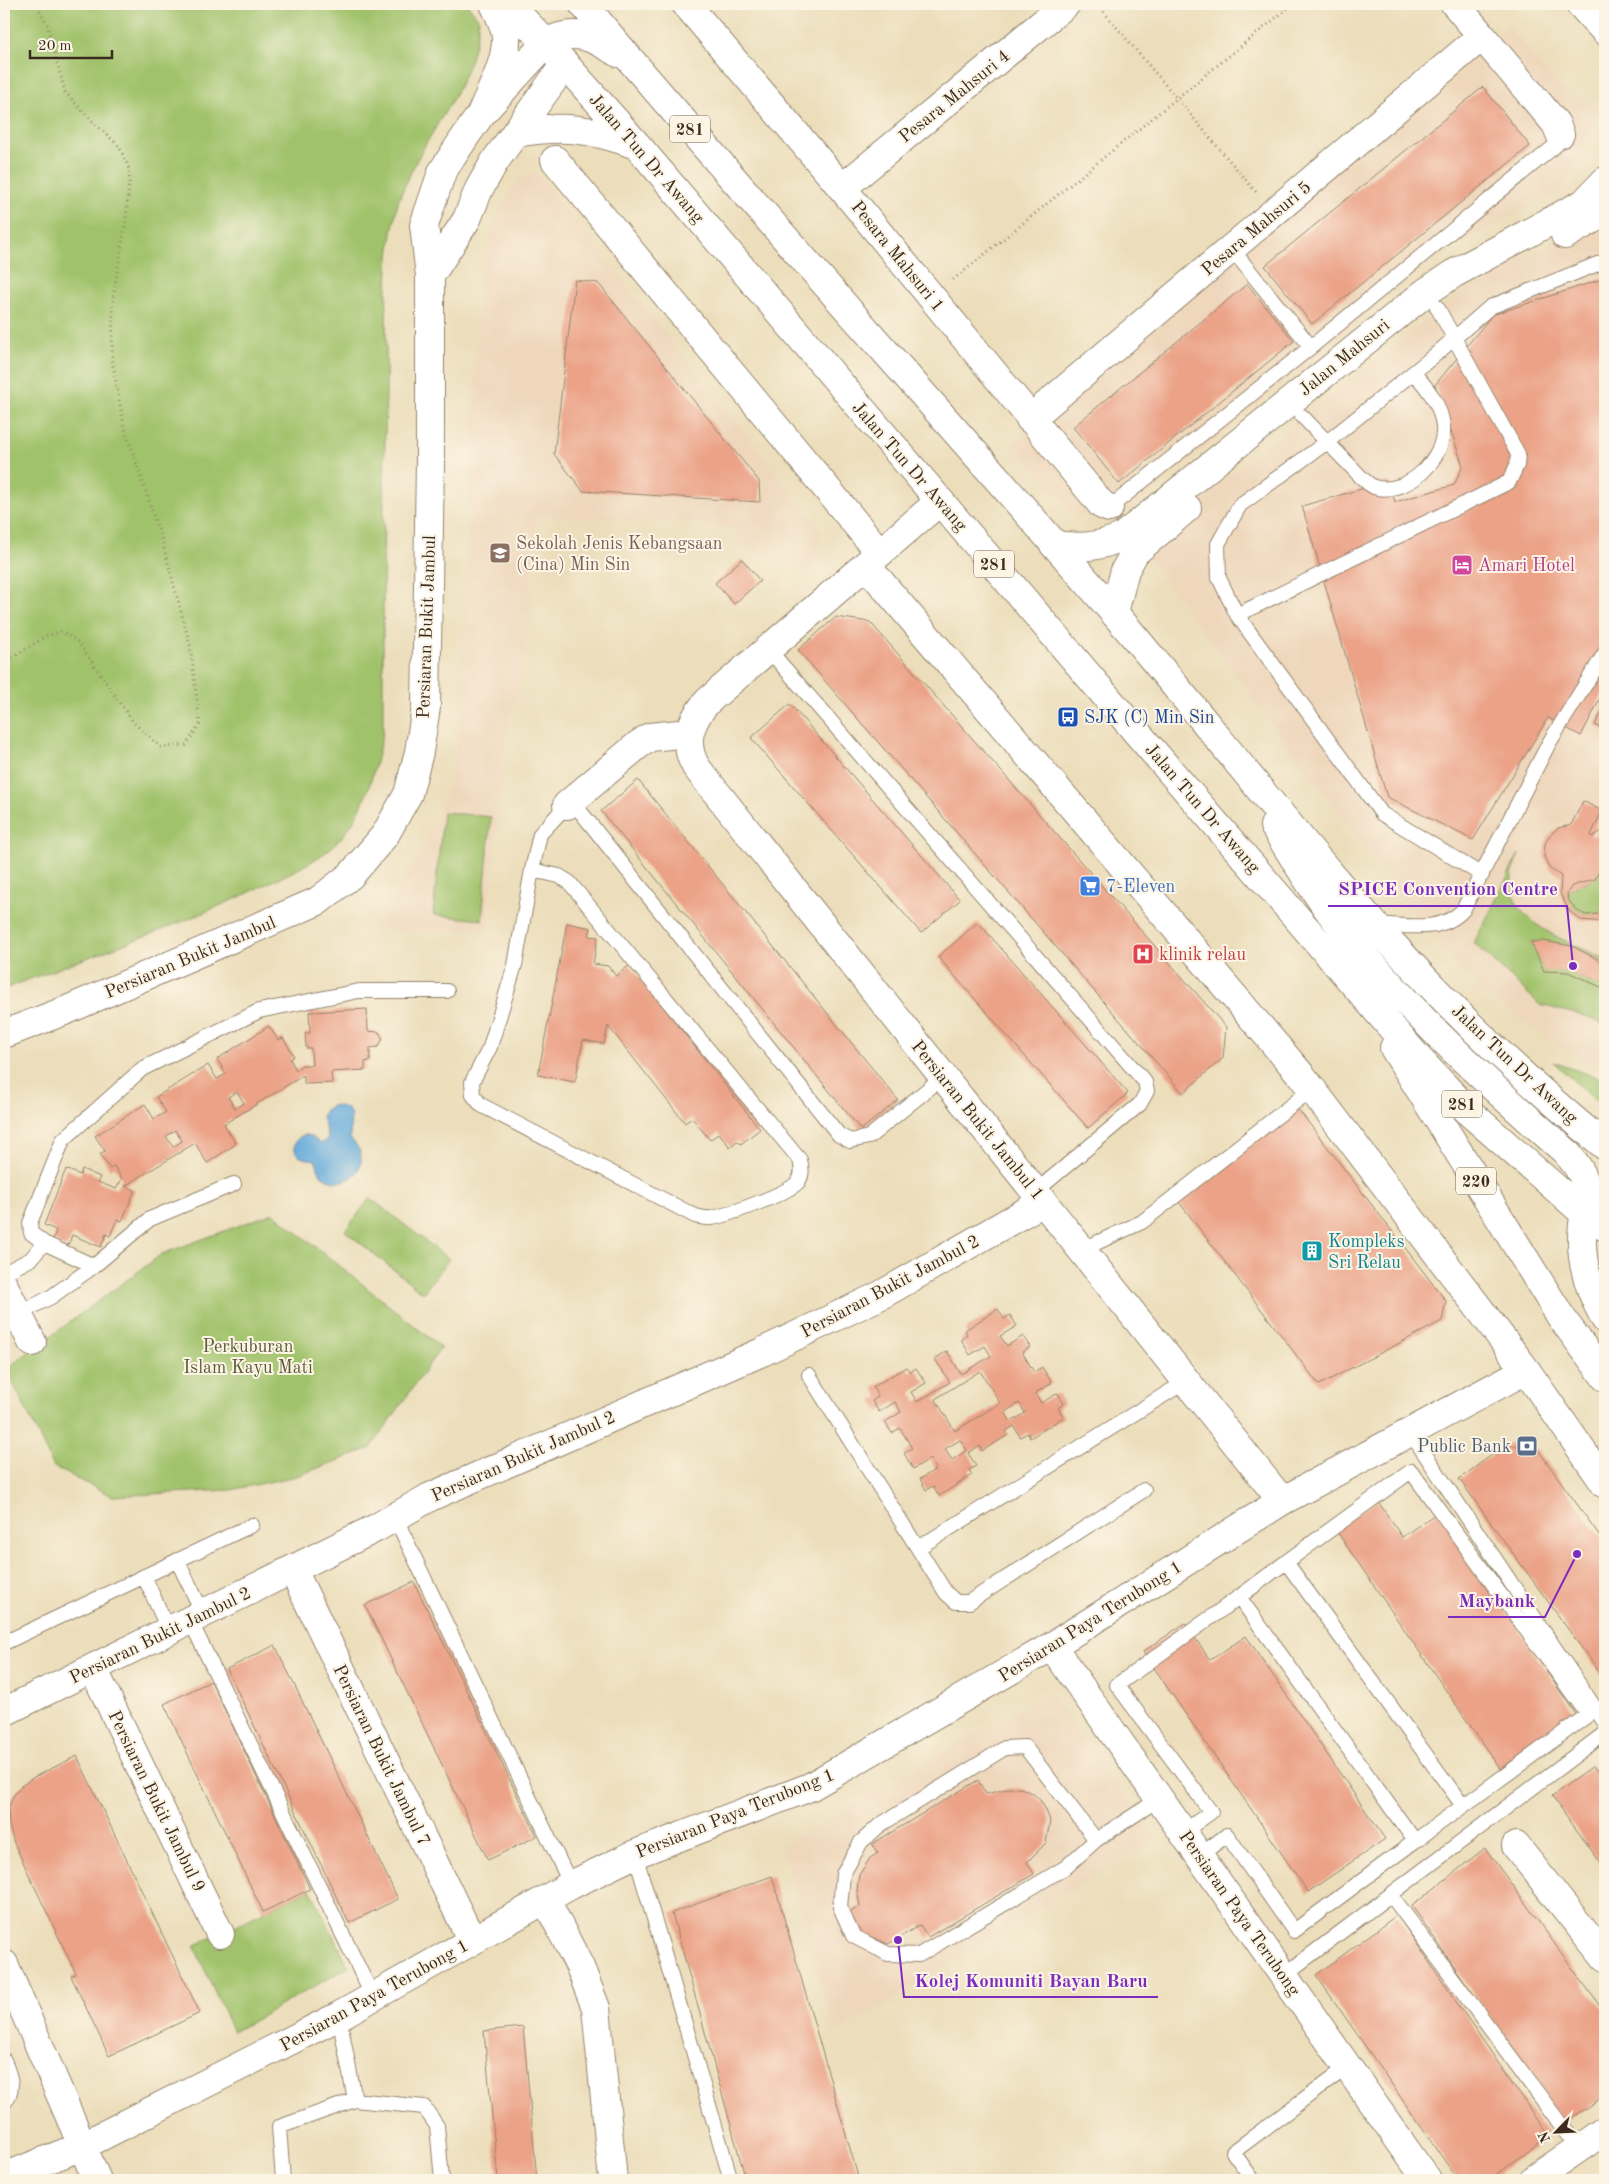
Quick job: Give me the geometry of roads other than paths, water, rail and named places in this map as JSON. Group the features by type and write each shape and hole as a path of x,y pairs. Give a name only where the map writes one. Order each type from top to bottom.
{"street":[{"path":"481,114 502,64 505,47 506,36 502,21 494,4"},
{"name":"Jalan Tun Dr Awang","path":"508,4 546,43 637,146 1417,1057 1470,1112 1595,1220"},
{"path":"430,276 467,219 479,188 494,161 573,51 576,33 569,4"},
{"name":"Jalan Tun Dr Awang","path":"583,4 1114,613 1375,924 1477,1031 1605,1146"},
{"name":"Pesara Mahsuri 1","path":"686,4 842,188 1102,505 1109,508"},
{"name":"Pesara Mahsuri 4","path":"842,188 1066,4"},
{"path":"1455,4 1556,124 1560,134"},
{"path":"1580,4 1605,31"},
{"path":"1590,4 1605,11"},
{"path":"546,43 558,36 576,33 592,38 633,63"},
{"name":"Pesara Mahsuri 5","path":"1030,419 1482,36"},
{"name":"Persiaran Bukit Jambul","path":"4,1034 67,1010 318,901 351,875 385,835 408,794 419,752 426,707 430,463 430,276 424,225 442,172 481,114 546,43"},
{"path":"516,132 568,127 608,135 637,146"},
{"path":"555,160 873,559 1312,1089 1526,1370 1605,1484"},
{"path":"1595,211 1605,181"},
{"name":"Jalan Mahsuri","path":"1128,544 1302,416 1437,307 1462,290 1595,211"},
{"name":"Jalan Mahsuri","path":"1128,544 1426,292 1453,274 1595,211"},
{"path":"570,803 638,744 650,737 688,733 693,720 708,701 940,502"},
{"path":"1054,545 1084,548 1128,544 1125,570 1114,613"},
{"name":"Persiaran Bukit Jambul 1","path":"688,733 690,757 696,767 1185,1382 1282,1501"},
{"path":"1223,743 1307,880 1349,936 1434,1030 1519,1111 1565,1151 1578,1166 1586,1180 1595,1220 1582,1238 1584,1269 1593,1295 1605,1319"},
{"name":"220","path":"1353,980 1425,1101 1561,1317 1605,1377"},
{"name":"Persiaran Bukit Jambul 2","path":"4,1712 293,1570 395,1517 430,1496 771,1348 881,1294 1039,1197"},
{"path":"4,1286 32,1342"},
{"name":"Persiaran Paya Terubong 1","path":"4,2177 82,2146 339,2016 571,1885 635,1854 810,1787 1052,1646 1282,1501 1526,1370"},
{"name":"Persiaran Bukit Jambul 7","path":"293,1570 472,1941"},
{"name":"Persiaran Paya Terubong","path":"1052,1646 1427,2180"},
{"name":"Persiaran Bukit Jambul 9","path":"93,1668 220,1934"},
{"path":"1516,1846 1605,1958"},
{"path":"546,1900 580,1967 596,2008 613,2180"},
{"path":"4,1964 98,2180"},
{"path":"1533,2180 1605,2130"}],"lane":[{"path":"1109,508 1310,348 1556,145 1560,134"},
{"path":"1231,248 1310,348"},
{"path":"1482,875 1382,814 1238,615 1219,578 1218,544 1240,505 1294,468 1327,442 1414,373 1490,307 1605,261"},
{"path":"1238,615 1509,482 1517,466 1518,454 1456,338 1437,307"},
{"path":"1302,416 1373,486 1385,488 1409,482 1421,473 1441,443 1443,427 1438,405 1414,373"},
{"path":"768,649 1145,1082 1147,1091 1140,1104 1039,1197"},
{"path":"1375,924 1436,926 1456,918 1463,910 1549,742 1605,653"},
{"path":"532,870 559,876 569,882 800,1160 802,1173 798,1182 787,1190 722,1216 708,1219 696,1216 482,1105 473,1095 472,1082 490,1046 515,965 532,870 540,834 570,803 839,1135 850,1141 858,1141 869,1137 943,1077"},
{"path":"94,1266 44,1244 31,1233 30,1223 63,1140 142,1069 258,1011 359,991 447,991"},
{"path":"1081,1250 1142,1222 1312,1089"},
{"path":"18,1314 51,1297 94,1266 150,1219 234,1184"},
{"path":"4,1274 31,1259 44,1244"},
{"path":"809,1375 946,1593 956,1602 968,1602 1144,1490"},
{"path":"918,1548 1185,1382"},
{"path":"1410,1432 1605,1723"},
{"path":"1182,1832 1211,1812 1117,1685 1411,1471 1588,1715 1294,1931 1226,1834 1199,1856"},
{"path":"395,1517 571,1885"},
{"path":"4,1643 252,1525"},
{"path":"178,1560 187,1622"},
{"path":"1286,1562 1462,1806"},
{"path":"144,1576 187,1622 373,1997"},
{"path":"1239,1597 1415,1841"},
{"path":"1284,1975 1605,1733"},
{"path":"1096,1840 1025,1748 1005,1748 880,1825 861,1842 843,1874 840,1907 853,1936 888,1954 919,1955 1066,1867 1096,1840 1159,1799"},
{"path":"635,1854 731,2180"},
{"path":"1391,1895 1579,2149"},
{"path":"339,2016 355,2100"},
{"path":"4,2060 12,2087 4,2103"},
{"path":"1253,2180 1233,2152 1347,2067"},
{"path":"283,2180 279,2127 355,2100 424,2107 437,2126 442,2180"}],"water":[{"path":"334,1105 346,1108 351,1114 350,1139 358,1147 361,1156 357,1173 350,1179 342,1181 332,1181 321,1175 315,1160 301,1157 295,1150 297,1139 303,1135 311,1136 321,1144 328,1138 322,1117 325,1110"}],"place":[{"name":"Sekolah Jenis Kebangsaan (Cina) Min Sin","path":"500,553"},
{"name":"Amari Hotel","path":"1462,565"},
{"name":"SJK (C) Min Sin","path":"1068,717"},
{"name":"7-Eleven","path":"1090,886"},
{"name":"klinik relau","path":"1143,954"},
{"name":"SPICE Convention Centre","path":"1573,966"},
{"name":"Kompleks Sri Relau","path":"1312,1251"},
{"name":"Public Bank","path":"1527,1446"},
{"name":"Maybank","path":"1577,1554"},
{"name":"Kolej Komuniti Bayan Baru","path":"898,1940"}],"park label":[{"name":"Perkuburan Islam Kayu Mati","path":"248,1356"}]}
